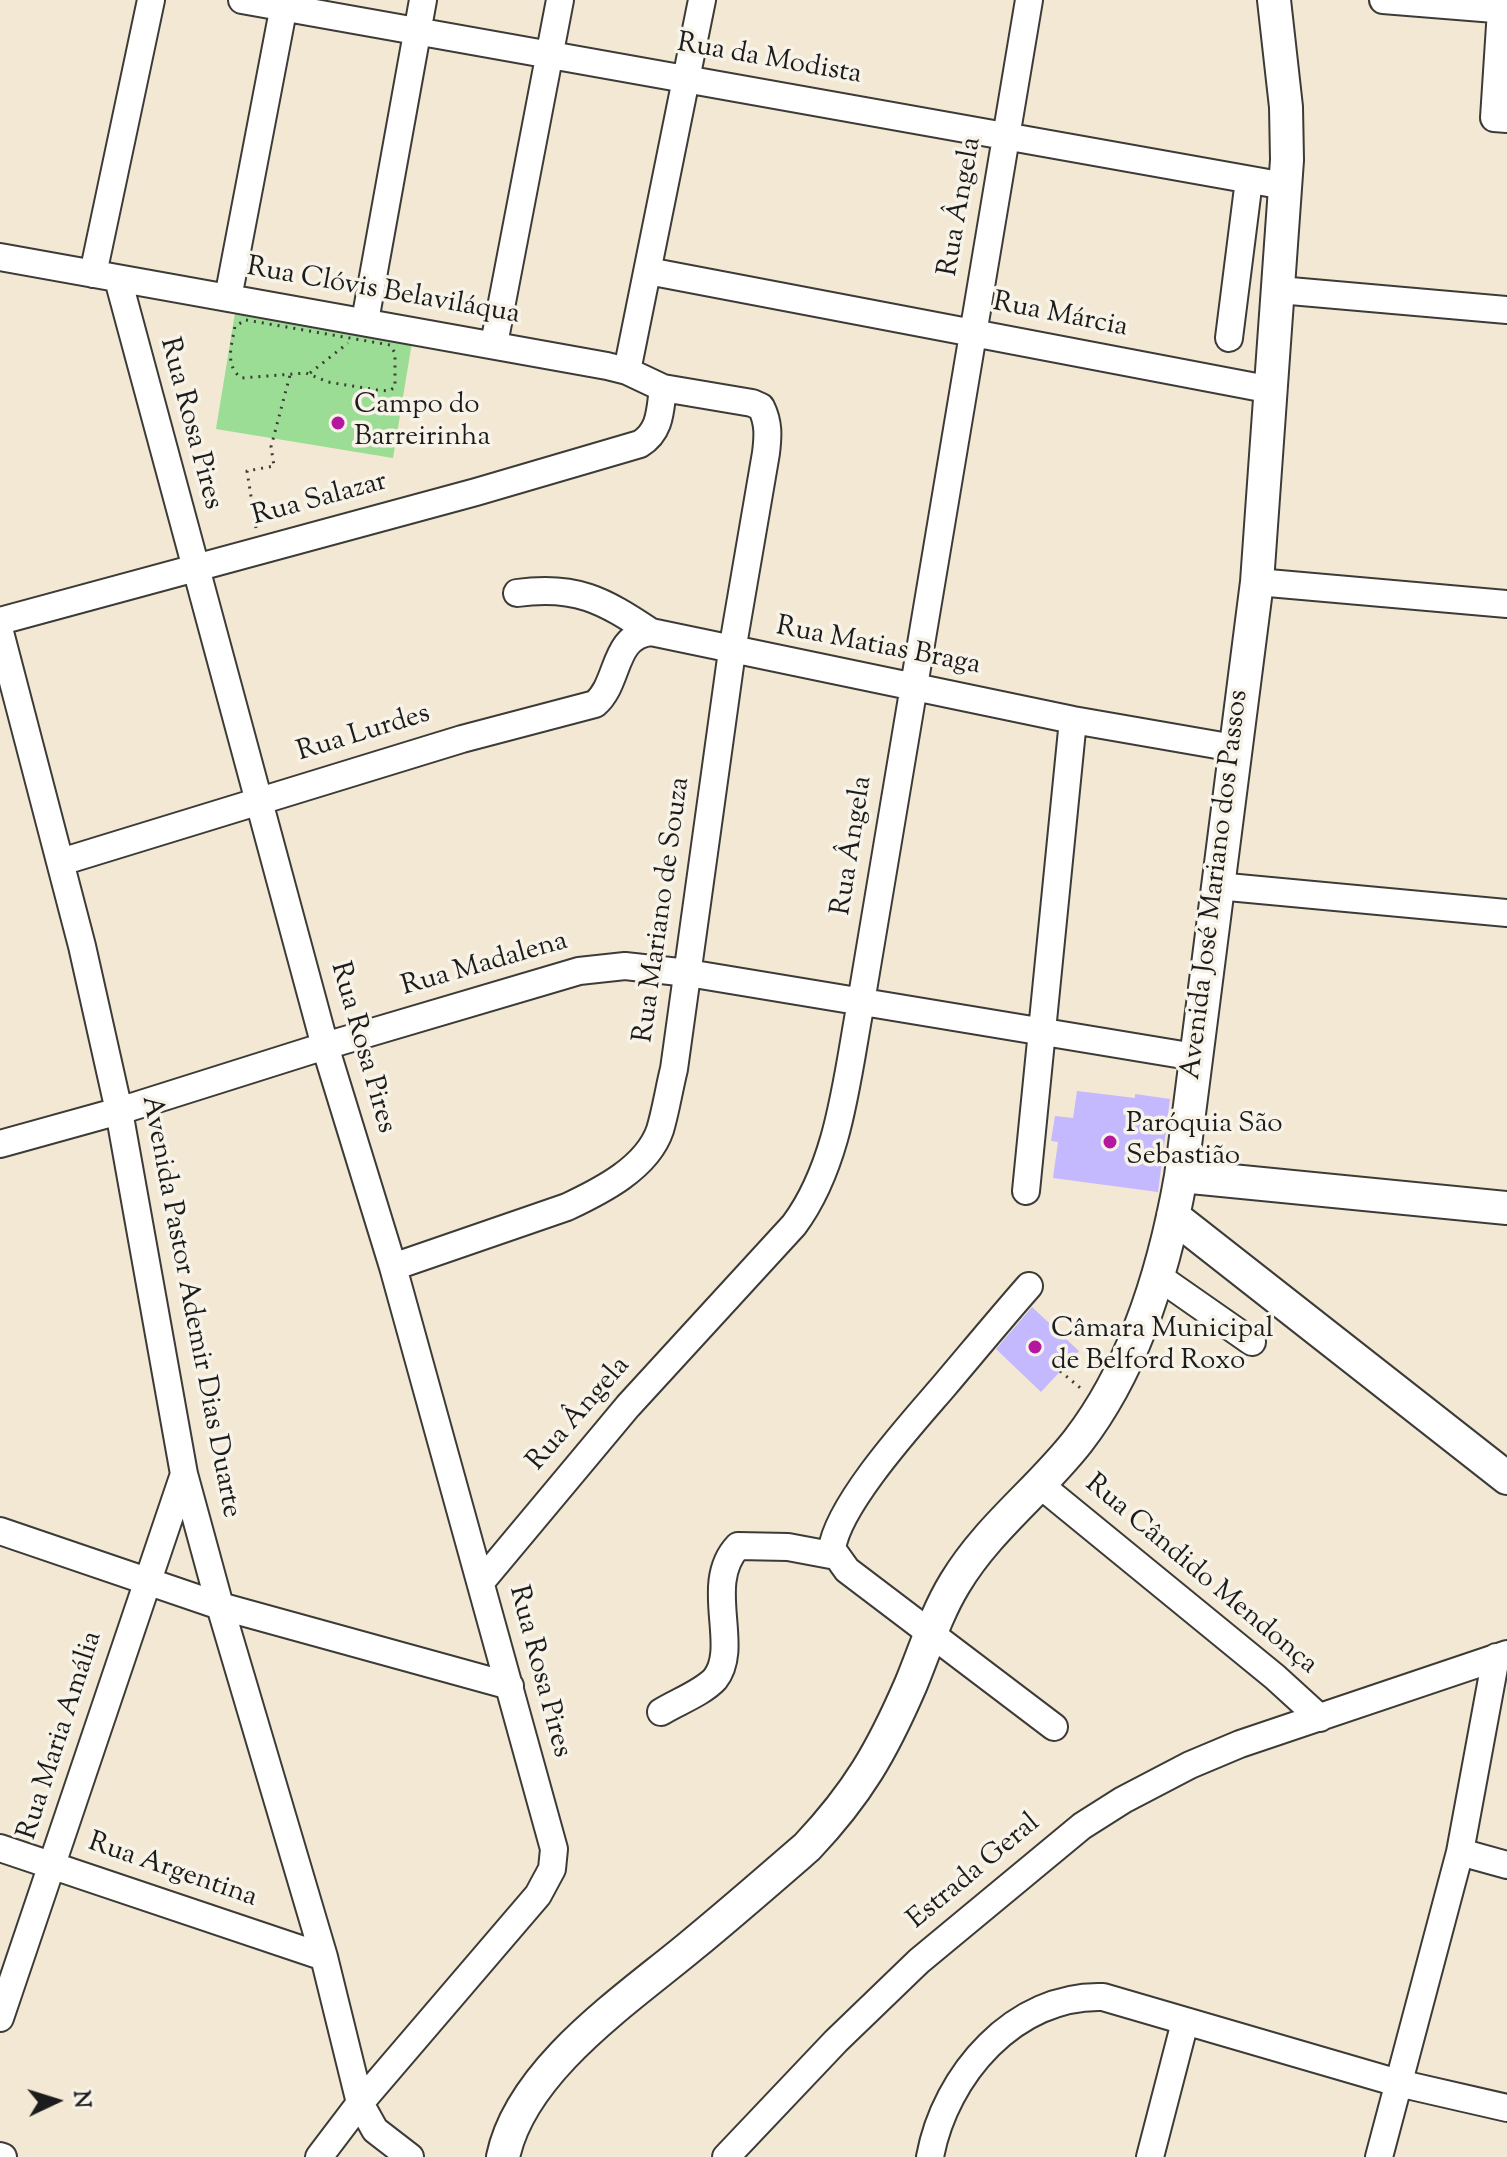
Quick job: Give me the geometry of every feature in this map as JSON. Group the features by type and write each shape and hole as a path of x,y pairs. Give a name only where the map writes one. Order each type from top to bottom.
{"main road":[{"name":"Avenida José Mariano dos Passos","path":"503,2157 505,2144 532,2094 557,2062 597,2024 807,1847 838,1814 878,1754 942,1607 968,1564 1002,1521 1078,1440 1109,1393 1131,1346 1156,1275 1181,1176 1257,582 1285,186 1286,107 1274,0"},
{"path":"1181,1176 1507,1208"},
{"path":"1173,1216 1507,1478"}],"street":[{"path":"106,276 151,0"},
{"name":"Rua da Modista","path":"242,0 284,4 417,31 1285,186"},
{"path":"359,330 423,0"},
{"path":"494,344 560,0"},
{"path":"627,371 702,0"},
{"name":"Rua Ângela","path":"481,1582 628,1406 803,1213 825,1164 840,1115 861,1002 1029,0"},
{"path":"1383,0 1504,10 1494,118 1507,119"},
{"path":"228,298 284,4"},
{"path":"1229,338 1249,180"},
{"name":"Rua Clóvis Belaviláqua","path":"0,257 228,298 359,330 494,344 627,371 663,388 752,403"},
{"name":"Rua Márcia","path":"648,271 1272,390"},
{"name":"Rua Rosa Pires","path":"106,276 194,568 325,1046 393,1267 554,1849 554,1864 538,1895 360,2103 319,2157"},
{"path":"1279,290 1507,310"},
{"name":"Rua Salazar","path":"0,621 476,492 640,444 653,434 657,426 663,388"},
{"name":"Rua Mariano de Souza","path":"393,1267 567,1207 592,1195 624,1174 645,1154 659,1132 674,1069 732,651 768,433 766,416 761,407 752,403"},
{"path":"1257,582 1507,604"},
{"name":"Rua Matias Braga","path":"517,593 559,590 575,593 618,610 651,632 1073,720 1234,748"},
{"name":"Avenida Pastor Ademir Dias Duarte","path":"0,632 61,862 119,1111 184,1474 324,1957 360,2103 375,2130 410,2157"},
{"name":"Rua Lurdes","path":"61,862 462,739 595,704 604,697 622,651 631,638 651,632"},
{"path":"1026,1191 1073,720"},
{"path":"1217,886 1507,913"},
{"name":"Rua Madalena","path":"0,1144 119,1111 579,971 625,966 688,973 1195,1057"},
{"path":"1156,1275 1252,1342"},
{"path":"1029,1286 905,1431 867,1481 834,1538 832,1549 847,1570 1054,1727"},
{"name":"Rua Maria Amália","path":"0,2018 184,1474"},
{"name":"Rua Cândido Mendonça","path":"1039,1484 1275,1677 1320,1718"},
{"path":"0,1531 220,1606 510,1686"},
{"path":"661,1712 716,1677 724,1656 722,1583 726,1558 738,1546 788,1547 836,1556"},
{"path":"1379,2157 1460,1852 1501,1655"},
{"name":"Estrada Geral","path":"726,2157 836,2041 919,1961 1082,1826 1123,1800 1190,1765 1240,1744 1501,1655"},
{"name":"Rua Argentina","path":"0,1848 324,1957"},
{"path":"1460,1852 1507,1865"},
{"path":"930,2157 949,2100 975,2057 994,2039 1054,2003 1075,1998 1103,1997 1398,2083 1507,2108"},
{"path":"1150,2157 1185,2022"}],"path":[{"path":"246,320 359,330 393,347 396,383 393,389 384,391 328,382 310,373 245,379 237,375 230,359 237,323 246,320"},
{"path":"310,373 359,330"},
{"path":"260,550 247,471 274,466 271,447 290,375"},
{"path":"1060,1371 1090,1396"}],"green space":[{"path":"235,313 412,342 393,458 216,429"}],"building":[{"name":"Paróquia São Sebastião","path":"1077,1091 1170,1099 1158,1192 1053,1178 1058,1142 1051,1141 1055,1116 1073,1118"},
{"name":"Câmara Municipal de Belford Roxo","path":"1032,1307 1079,1351 1041,1392 996,1349"}],"place":[{"name":"Campo do Barreirinha","path":"338,423"},
{"name":"Paróquia São Sebastião","path":"1110,1142"},
{"name":"Câmara Municipal de Belford Roxo","path":"1035,1347"}]}
